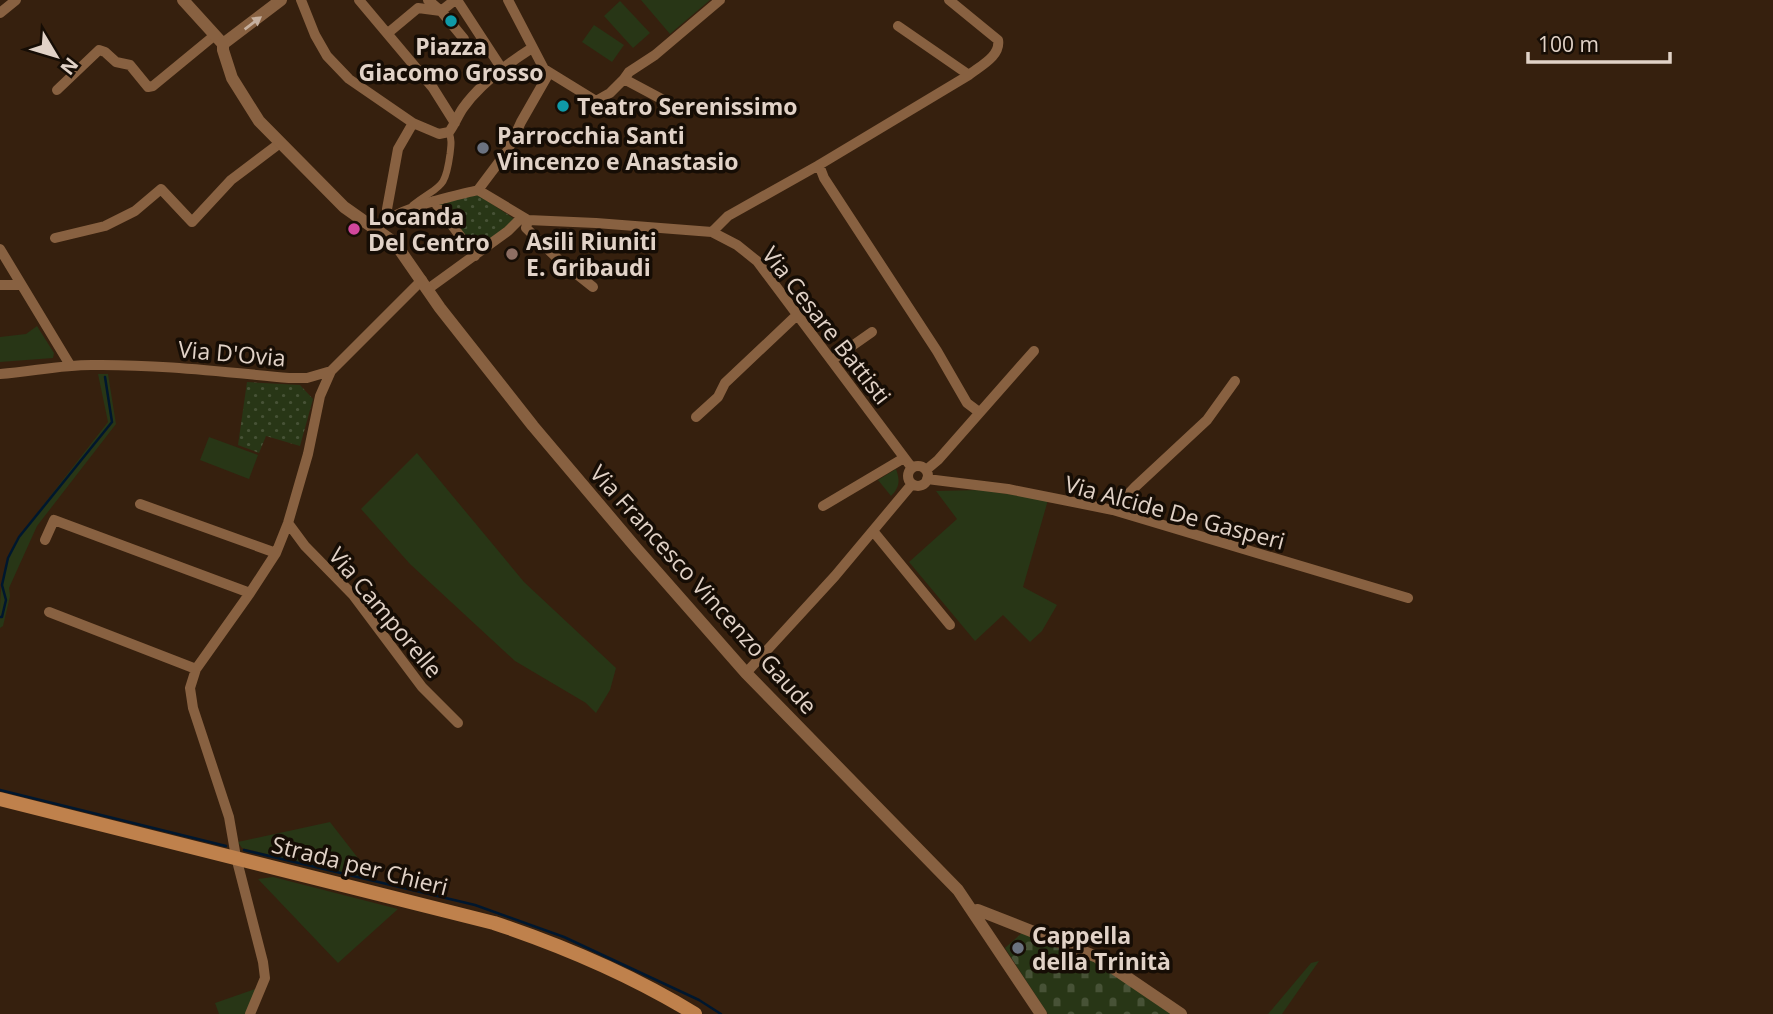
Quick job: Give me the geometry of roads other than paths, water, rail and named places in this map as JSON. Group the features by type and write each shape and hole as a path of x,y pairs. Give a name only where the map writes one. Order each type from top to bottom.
{"main road":[{"name":"Strada per Chieri","path":"0,799 494,923 530,935 647,988 695,1014"}],"street":[{"path":"0,13 16,0"},
{"path":"183,0 219,40"},
{"path":"57,90 99,50 116,62 130,65 148,87 153,86 281,0"},
{"path":"301,0 327,56 349,79 413,123 439,134 452,128 463,108 502,69 531,48"},
{"path":"359,0 433,89 452,128 445,181 411,208"},
{"path":"428,0 464,39"},
{"path":"388,33 418,8 441,11 456,0 502,69"},
{"path":"508,0 531,48 549,74 596,101 610,93 629,72 655,55 720,0"},
{"path":"712,232 728,216 969,75 998,51 998,40 949,0"},
{"path":"898,26 969,75"},
{"name":"Via Francesco Vincenzo Gaude","path":"219,40 243,99 259,121 344,207 395,243 471,347 576,478 746,673 958,890 1041,1014"},
{"path":"374,228 389,217 411,208 478,190 508,150 549,74"},
{"path":"624,79 684,111"},
{"path":"389,217 387,209 398,149 413,123"},
{"path":"55,238 105,226 135,211 161,189 192,222 231,180 280,142"},
{"path":"819,165 824,178 937,351 967,403 979,412"},
{"path":"478,190 525,219"},
{"path":"433,201 475,256"},
{"path":"250,1014 265,978 264,962 236,857 229,817 193,708 190,688 195,669 276,553 288,523 308,454 320,396 331,371 425,285 475,256 525,219"},
{"path":"525,219 526,228 559,260 593,287"},
{"name":"Via Cesare Battisti","path":"525,219 712,232 737,245 757,261 912,468"},
{"path":"0,249 70,365"},
{"path":"0,285 21,285"},
{"path":"696,417 718,397 725,383 798,314"},
{"path":"832,360 872,332"},
{"path":"927,474 918,466 912,468 908,477 912,484 919,486 938,460 1034,351"},
{"name":"Via D'Ovia","path":"0,374 70,365 156,366 289,378 331,371"},
{"path":"1113,510 1207,420 1235,381"},
{"path":"823,506 904,458"},
{"name":"Via Alcide De Gasperi","path":"927,474 1113,510 1408,598"},
{"path":"746,673 835,576 912,484"},
{"path":"140,504 276,553"},
{"path":"45,540 54,520 250,593"},
{"name":"Via Camporelle","path":"288,523 305,546 353,595 422,687 458,723"},
{"path":"873,531 950,625"},
{"path":"49,612 195,669"},
{"path":"972,911 978,910 1097,957 1181,1014"}],"waterway":[{"path":"0,617 6,600 2,585 8,558 19,537 112,422 105,377"},
{"path":"0,790 226,846"},
{"path":"244,850 475,905 564,937 699,1000 721,1014"}],"place":[{"name":"Piazza Giacomo Grosso","path":"451,21"},
{"name":"Teatro Serenissimo","path":"563,106"},
{"name":"Parrocchia Santi Vincenzo e Anastasio","path":"483,148"},
{"name":"Locanda Del Centro","path":"354,229"},
{"name":"Asili Riuniti E. Gribaudi","path":"512,254"},
{"name":"Cappella della Trinità","path":"1018,948"}]}
